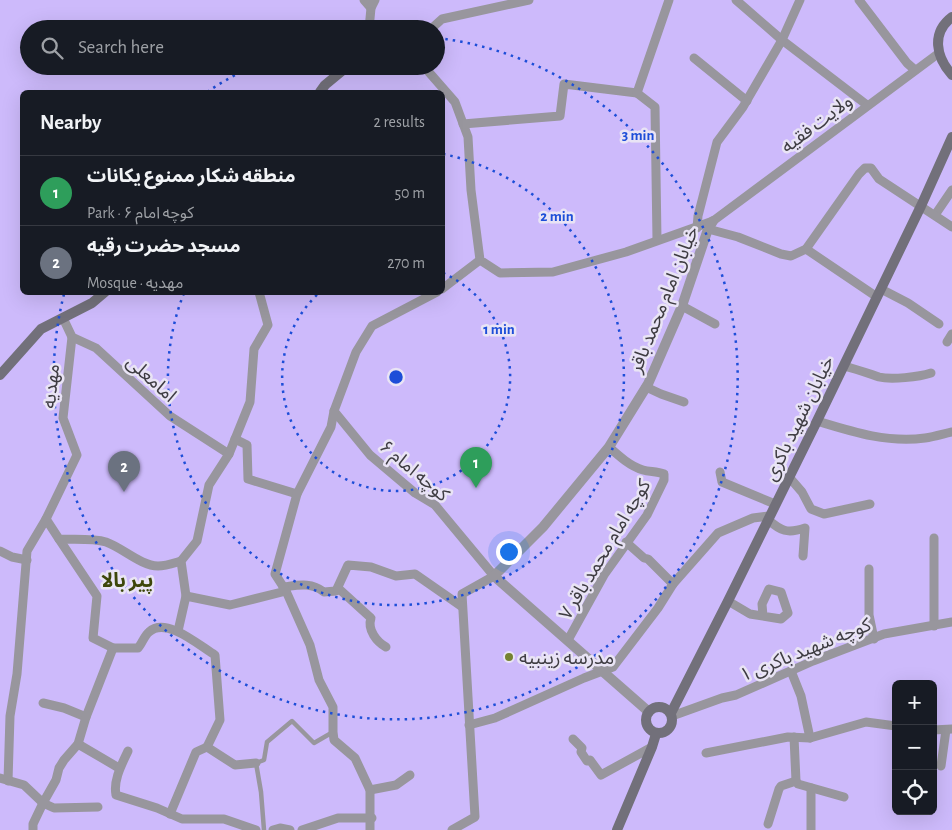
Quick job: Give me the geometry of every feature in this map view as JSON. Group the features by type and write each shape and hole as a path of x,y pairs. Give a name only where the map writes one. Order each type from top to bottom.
{"main road":[{"path":"952,17 944,24 939,34 939,53 945,67 952,75"},
{"path":"321,90 337,75"},
{"name":"خیابان شهید باکری","path":"672,714 844,366 952,137"},
{"path":"0,375 41,329 92,303 101,295"},
{"path":"654,708 666,708 672,714 673,724 663,734 656,734 648,727 646,722 649,712 654,708"},
{"path":"617,830 656,734"}],"street":[{"path":"364,0 373,4 370,20"},
{"path":"441,20 529,0"},
{"path":"637,93 669,0"},
{"path":"736,0 782,40 867,105"},
{"path":"697,228 698,216 717,142 747,100 782,40 800,0"},
{"path":"858,0 907,63 915,70"},
{"name":"ولایت فقیه","path":"480,260 500,273 553,272 626,252 657,240 711,225 867,105 939,53"},
{"path":"694,58 747,100"},
{"path":"431,75 444,90"},
{"path":"463,124 560,116 564,84 637,93 655,107 657,240"},
{"path":"445,91 455,102 468,137 471,190 480,260 445,287"},
{"path":"711,225 781,254 791,256 806,249 859,174 865,168 871,168 879,179 952,227"},
{"path":"935,215 952,190"},
{"name":"خیابان امام محمد باقر","path":"494,576 542,527 609,446 646,387 682,306 711,225"},
{"path":"806,249 878,293 908,303 939,324"},
{"path":"59,539 102,541 117,546 138,560 158,566 181,561 197,542 209,485 229,454 250,402 254,348 268,325 260,295"},
{"path":"370,830 372,818 370,790 355,758 334,740 333,708 319,680 310,645 275,574 297,494 331,427 334,410 356,352 372,326 431,295"},
{"path":"682,306 714,324"},
{"path":"63,318 72,337"},
{"name":"امامعلی","path":"72,337 96,348 170,416 229,454"},
{"name":"مهدیه","path":"4,780 10,716 17,674 27,551 46,519 77,455 63,418 72,337"},
{"path":"844,366 869,372 880,377 907,377 931,373"},
{"path":"646,387 684,402"},
{"name":"کوچه امام ۶","path":"334,410 370,455 415,493 435,505 494,576"},
{"path":"817,421 871,437 895,440 926,438 952,432"},
{"path":"235,439 247,445 248,480 297,494"},
{"name":"کوچه امام محمد باقر ۷","path":"568,640 604,575 647,515 664,480 664,474 643,470 625,460 609,446"},
{"path":"720,472 722,482 775,504"},
{"path":"788,477 802,492 811,509 824,514 870,504"},
{"path":"469,726 495,718 613,667 658,608 673,584 718,533 754,518 768,518 779,529 792,532 805,528 803,556"},
{"path":"46,519 97,596 93,638 113,648 138,648 149,632 156,628 178,631 214,655 220,720 207,747 196,752 170,814"},
{"path":"934,538 934,626"},
{"path":"626,542 644,558 648,559 673,584"},
{"path":"0,551 12,557 27,560"},
{"path":"178,631 186,596 181,561"},
{"path":"186,596 230,605 308,584 317,586 324,592 336,591 348,565 371,567 396,576 415,574 462,606"},
{"path":"869,569 869,615 874,639"},
{"path":"452,830 475,818 462,594 494,576 649,712"},
{"path":"338,588 371,618 370,622 377,641 386,647"},
{"path":"728,601 750,614 763,616"},
{"name":"کوچه شهید باکری ۱","path":"672,714 722,698 736,696 813,661 884,634 952,622"},
{"path":"33,830 33,824 56,780 59,768 78,744 86,717 113,648"},
{"path":"791,671 801,696 810,738"},
{"path":"43,703 64,708 86,717"},
{"path":"0,714 10,716"},
{"path":"706,753 788,737 810,738 866,722 892,725"},
{"path":"941,766 949,730"},
{"path":"794,737 796,781 800,785 844,797"},
{"path":"573,739 582,748 581,752 587,762 590,760 601,775 652,747"},
{"path":"78,744 119,768"},
{"path":"207,747 235,765 256,763"},
{"path":"128,751 119,768 115,790 116,795 182,820 224,819 256,830"},
{"path":"370,790 396,785 410,776"},
{"path":"4,780 24,785 43,803 54,808 98,806"},
{"path":"768,824 779,788 796,781"},
{"path":"811,788 811,830"},
{"path":"302,830 338,818 372,818"},
{"path":"182,820 182,830"},
{"path":"274,830 280,828 290,830"}],"lane":[{"path":"264,830 261,792 256,763 264,760 267,742 292,721 314,743 333,732"}],"shaded area":[{"path":"0,0 952,0 952,830 0,830"}],"place":[{"name":"منطقه شکار ممنوع یکانات","path":"476,488"},
{"name":"مسجد حضرت رقیه","path":"124,492"},
{"name":"مدرسه زینبیه","path":"509,657"}],"district":[{"name":"پیر بالا","path":"127,580"}]}
